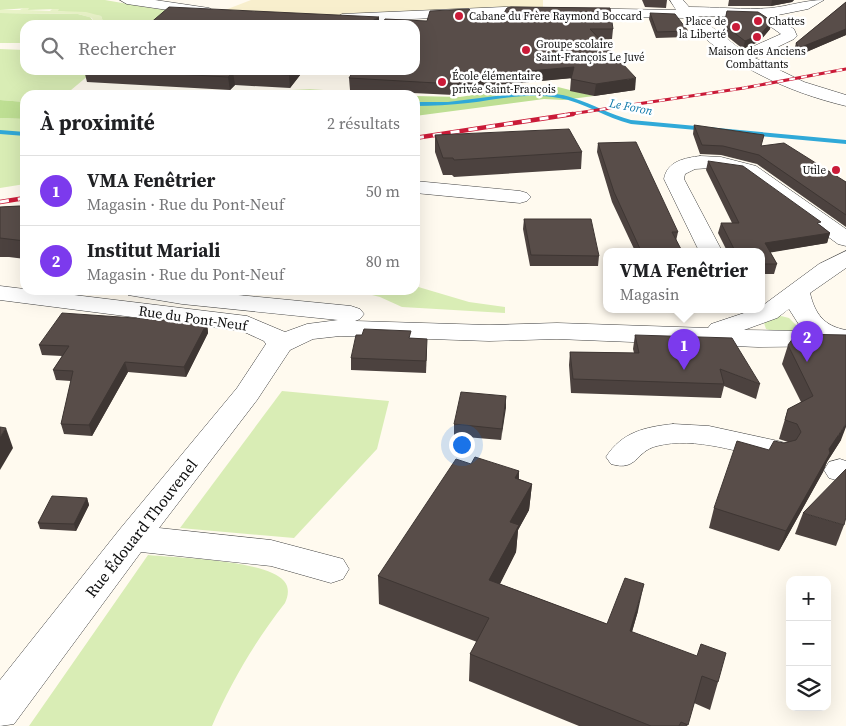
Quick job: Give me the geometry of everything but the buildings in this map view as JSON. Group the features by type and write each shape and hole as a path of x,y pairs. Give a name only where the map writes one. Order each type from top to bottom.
{"street":[{"path":"127,0 225,13"},
{"path":"327,18 504,11 683,8 760,12 793,9 817,0"},
{"path":"683,8 705,31 742,58 787,82 845,100"},
{"path":"742,58 790,36 789,32 770,21 760,12"},
{"path":"708,248 674,179 675,172 685,165 714,162 731,164 749,170 846,239"},
{"path":"420,187 520,197"},
{"path":"749,323 768,313 827,269 846,258"},
{"path":"0,277 20,278"},
{"path":"797,291 801,310 809,322 825,332 843,338"},
{"name":"Rue du Pont-Neuf","path":"0,293 20,294"},
{"name":"Rue du Pont-Neuf","path":"53,295 80,296 247,324 273,335 280,344 307,332 340,328 489,333 556,331"},
{"name":"Rue du Pont-Neuf","path":"179,295 287,308 556,331 699,335 749,323 843,338"},
{"name":"Rue Édouard Thouvenel","path":"0,711 132,538 247,394 280,344"},
{"path":"622,457 635,443 662,434 691,436 778,451"},
{"path":"132,538 271,554 331,569"}],"shaded area":[{"path":"251,0 543,0 543,7 342,16 225,10"}],"green space":[{"path":"0,0 105,0 151,8 230,16 198,20 102,20 101,16 57,11 58,9 27,10 28,8 0,10"},
{"path":"29,8 28,10 50,11 52,9 59,9 58,11 86,12 101,16 103,20 93,20 92,18 78,14 0,13 0,10"},
{"path":"0,13 78,14 90,17 92,20 20,20 20,43 0,43"},
{"path":"0,49 20,50 20,75 89,75 71,90 20,90 20,102 0,100"},
{"path":"537,85 558,87 594,96 563,100 544,99 420,115 420,96 460,97"},
{"path":"310,89 324,90 291,90"},
{"path":"0,100 20,102 20,119 0,118"},
{"path":"0,118 20,119 20,185 0,188"},
{"path":"420,287 469,302 505,307 505,313 402,307 372,295 420,295"},
{"path":"777,315 789,318 802,331 773,331 766,329 764,323"},
{"path":"282,391 389,401 377,449 294,538 180,528"},
{"path":"148,555 220,561 259,568 274,574 284,581 287,586 288,595 285,603 245,662 227,693 212,726 29,726"}],"waterway":[{"name":"Le Foron","path":"420,104 467,102 519,94 546,94 569,98 612,117 631,122 846,142"},
{"name":"Le Foron","path":"0,132 20,134"}],"railway":[{"path":"564,115 744,88 846,69"},
{"path":"420,137 573,114"},
{"path":"0,202 20,199"}],"place":[{"name":"Cabane du Frère Raymond Boccard","path":"459,16"},
{"name":"Chattes","path":"758,21"},
{"name":"Place de la Liberté","path":"736,27"},
{"name":"Maison des Anciens Combattants","path":"757,37"},
{"name":"Groupe scolaire Saint-François Le Juvé","path":"526,50"},
{"name":"École élémentaire privée Saint-François","path":"442,82"},
{"name":"Utile","path":"836,170"},
{"name":"Institut Mariali","path":"807,362"},
{"name":"VMA Fenêtrier","path":"684,370"}]}
